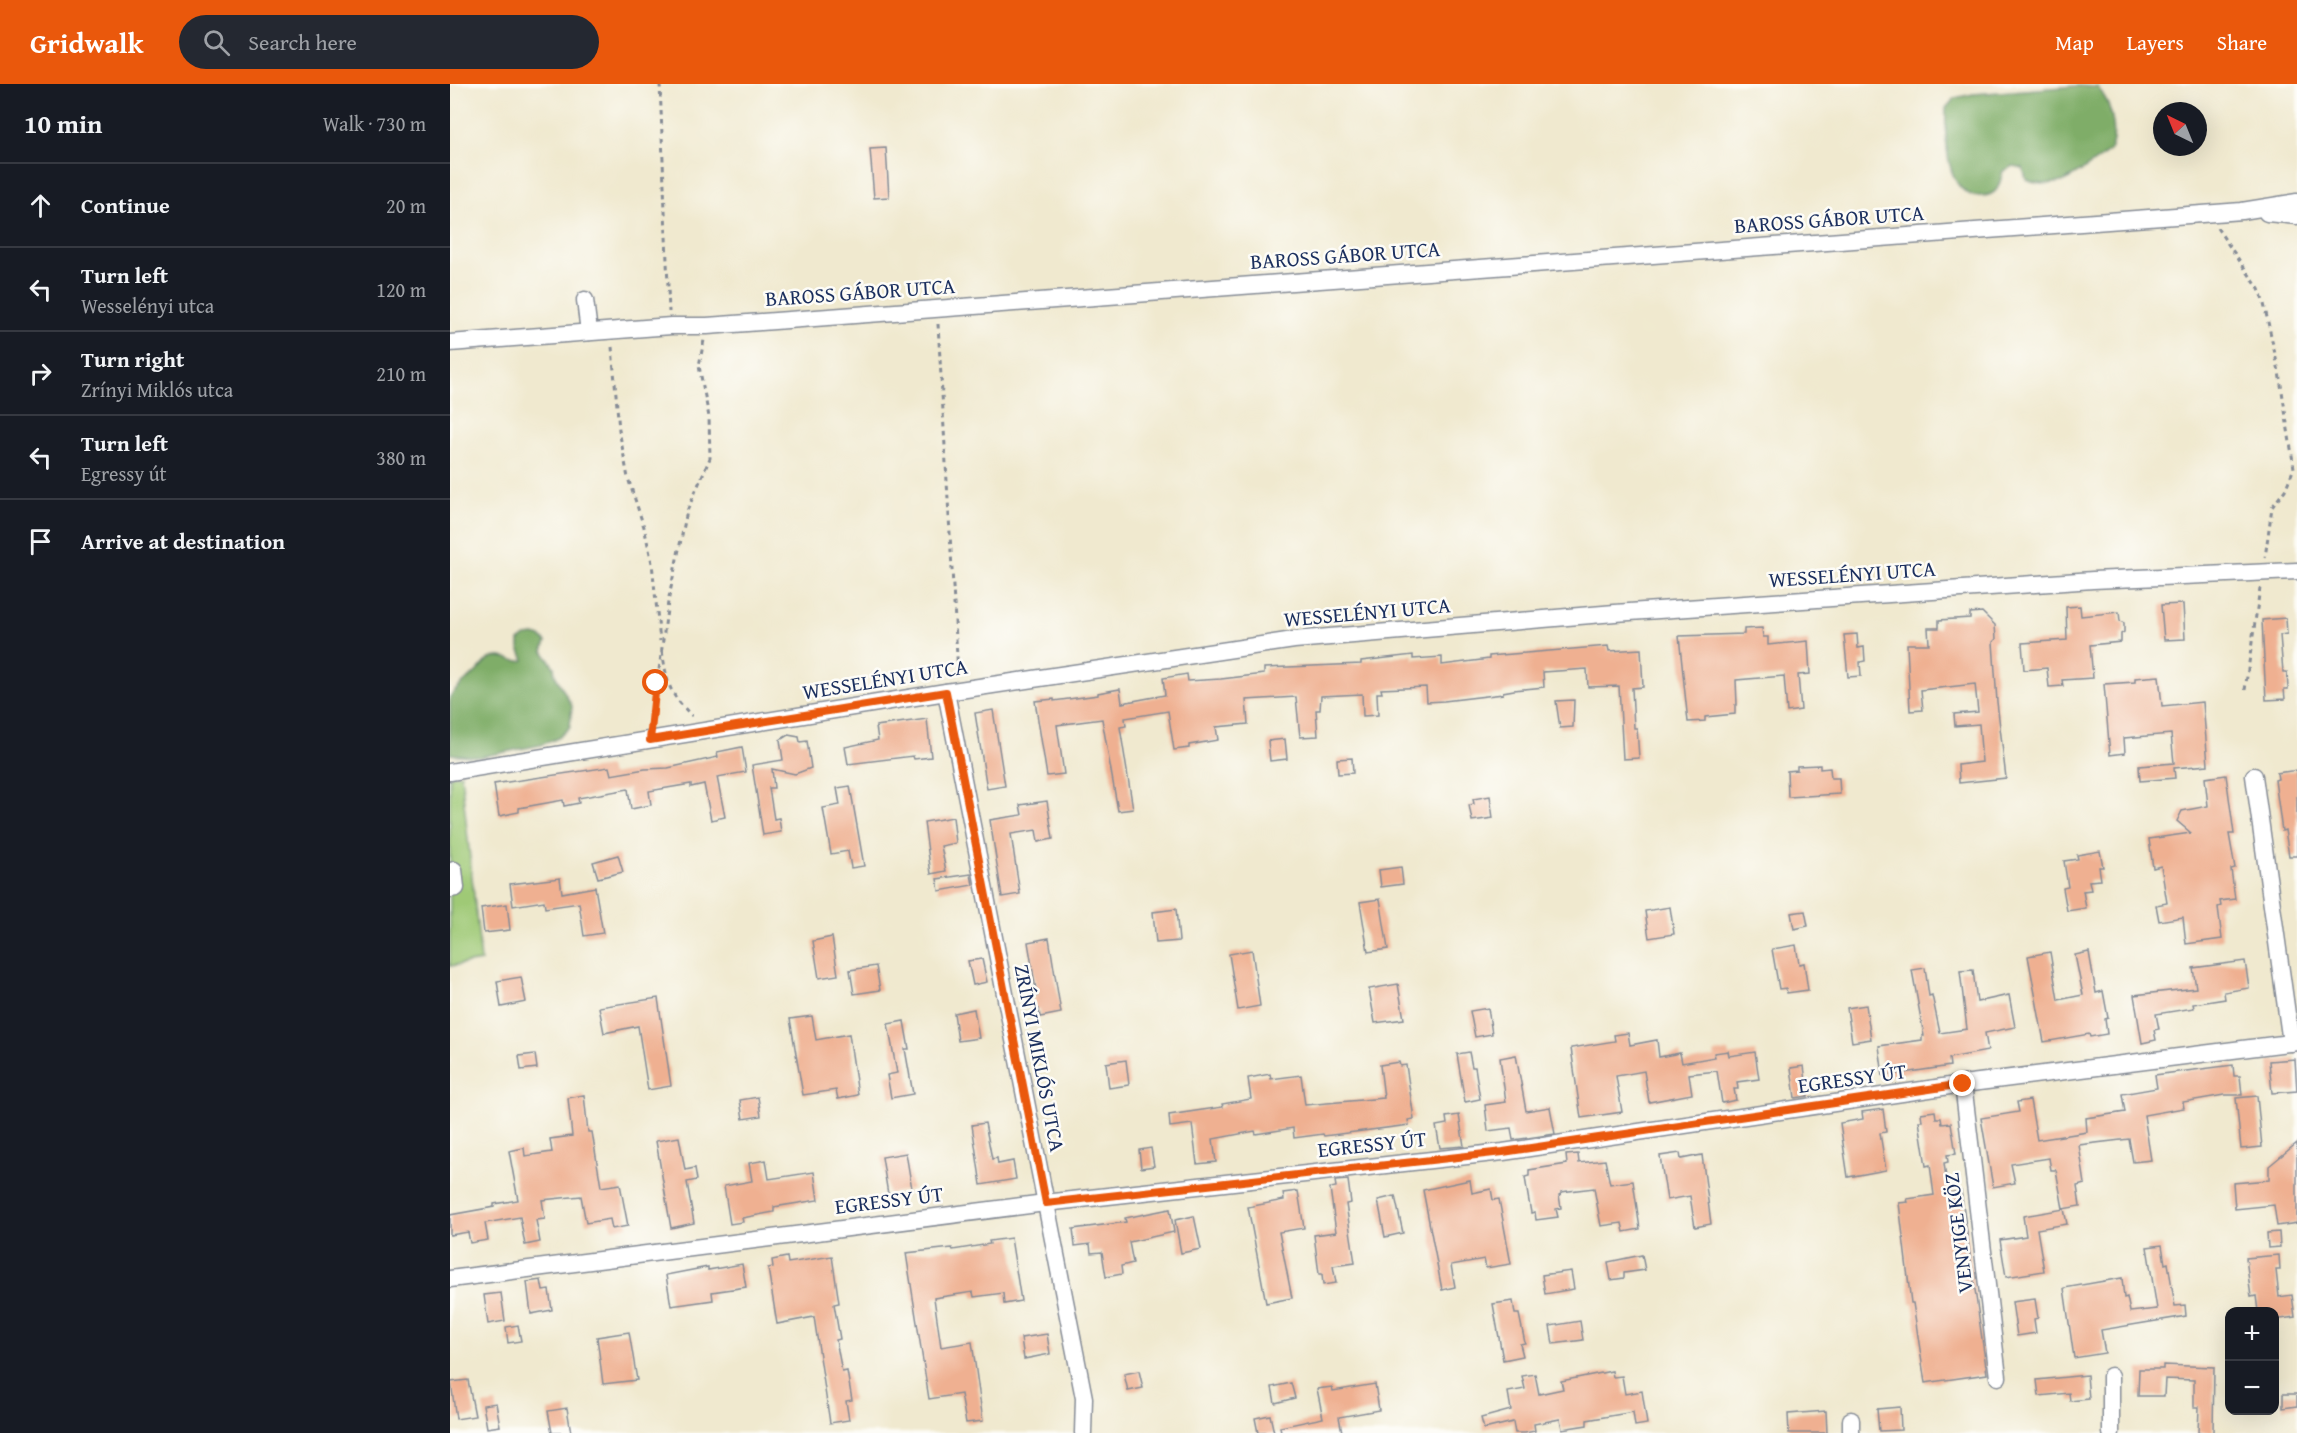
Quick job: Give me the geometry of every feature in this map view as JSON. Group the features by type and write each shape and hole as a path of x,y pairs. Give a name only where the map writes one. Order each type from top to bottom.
{"street":[{"name":"BAROSS GÁBOR UTCA","path":"450,344 610,330 707,326 2242,211 2297,202"},
{"name":"BAROSS GÁBOR UTCA","path":"2242,211 2297,216"},
{"path":"585,300 589,332"},
{"name":"WESSELÉNYI UTCA","path":"450,772 952,691 1294,640 1615,613 2057,582 2297,571"},
{"name":"ZRÍNYI MIKLÓS UTCA","path":"952,691 1084,1398 1083,1433"},
{"path":"2254,776 2294,1042"},
{"path":"454,870 458,887"},
{"name":"EGRESSY ÚT","path":"450,1279 1046,1203 1503,1152 1963,1084 2294,1042"},
{"name":"VENYIGE KÖZ","path":"1963,1084 1998,1377"},
{"path":"2111,1376 2111,1433"}],"path":[{"path":"660,84 670,326"},
{"path":"2205,213 2259,289 2278,372 2294,468 2285,490 2272,507 2264,564"},
{"path":"938,309 952,691"},
{"path":"650,740 668,602 687,511 710,458 709,417 699,366 707,326"},
{"path":"610,330 619,430 628,478 644,528 652,563 661,648 668,685 675,699 705,731"},
{"path":"2245,690 2260,587"}],"green space":[{"path":"2076,86 2097,87 2106,99 2112,115 2114,132 2111,148 2103,156 2061,182 2034,183 2026,179 2023,168 2014,166 2003,171 1997,188 1992,194 1982,196 1970,194 1960,187 1949,163 1946,133 1946,108 1955,98 1973,94"},
{"path":"534,635 546,642 543,651 554,667 555,675 572,706 570,727 558,738 541,745 480,757 450,754 450,697 491,658 524,660 519,641 526,636"},
{"path":"461,774 481,961 450,966 450,776"}],"building":[{"path":"886,148 889,197 874,198 870,149"},
{"path":"2183,604 2185,639 2164,640 2161,605"},
{"path":"2080,606 2081,616 2119,612 2120,621 2124,623 2121,642 2090,645 2093,678 2062,680 2063,686 2049,687 2047,668 2024,670 2022,643 2067,640 2066,607"},
{"path":"1982,612 1995,625 1996,639 1993,642 1997,702 2006,778 1959,783 1958,765 1982,762 1979,724 1955,726 1954,714 1978,712 1975,684 1921,690 1923,710 1910,711 1907,644 1929,644 1928,628 1939,628 1939,620 1970,618 1970,613"},
{"path":"2286,618 2287,634 2280,635 2283,672 2287,672 2288,689 2284,689 2285,699 2266,700 2262,620"},
{"path":"1762,628 1763,637 1768,637 1768,645 1808,641 1810,674 1798,675 1801,710 1787,712 1784,676 1736,680 1735,714 1705,717 1705,721 1688,722 1679,636 1744,634 1744,629"},
{"path":"1857,634 1858,648 1864,647 1865,661 1860,662 1861,676 1848,677 1844,635"},
{"path":"1608,646 1609,651 1641,649 1643,687 1632,688 1634,728 1637,728 1639,758 1623,759 1619,686 1588,687 1587,669 1543,672 1544,687 1444,701 1427,702 1426,687 1381,689 1382,693 1377,693 1378,715 1363,716 1362,694 1321,696 1320,710 1316,710 1318,736 1300,737 1296,697 1246,700 1248,724 1216,727 1218,740 1174,750 1168,711 1125,718 1126,726 1120,727 1133,809 1118,811 1102,719 1057,725 1064,774 1047,776 1035,701 1054,699 1054,701 1098,695 1098,693 1120,689 1122,703 1165,695 1163,678 1187,674 1188,681 1221,679 1264,674 1264,668 1361,664 1361,661 1413,655 1413,659 1442,657 1442,665 1489,659 1489,656"},
{"path":"2159,676 2162,706 2203,702 2208,765 2174,768 2175,778 2140,781 2139,766 2174,763 2171,734 2124,738 2125,753 2110,755 2104,684 2135,682 2135,678"},
{"path":"1574,700 1573,727 1560,728 1556,701"},
{"path":"993,710 1005,786 987,789 975,713"},
{"path":"927,719 931,757 914,759 913,756 848,764 845,747 878,740 876,726"},
{"path":"788,735 799,737 800,742 807,741 811,768 795,774 772,769 774,788 769,788 774,819 779,818 781,832 763,835 752,765 783,760 780,740"},
{"path":"1285,739 1287,759 1270,761 1268,741"},
{"path":"742,747 746,772 717,777 725,817 711,820 704,784 649,791 651,805 631,809 628,789 578,798 579,803 564,806 563,800 519,808 519,812 499,816 494,784 609,767 611,775 645,769 668,768 718,757 717,752"},
{"path":"1352,758 1353,773 1338,774 1337,759"},
{"path":"1820,765 1820,769 1830,768 1831,778 1839,778 1840,794 1788,797 1787,771 1797,770 1797,766"},
{"path":"2297,770 2297,856 2289,856 2285,830 2282,831 2275,780 2278,779 2277,773"},
{"path":"2226,775 2234,834 2229,834 2235,868 2231,869 2235,899 2220,901 2221,906 2218,907 2222,939 2186,944 2183,917 2159,921 2156,905 2167,903 2161,866 2153,868 2149,839 2191,833 2177,821 2182,811 2208,806 2205,778"},
{"path":"850,786 864,866 851,868 848,851 831,854 823,808 840,805 837,788"},
{"path":"1490,796 1493,818 1472,821 1469,805 1474,804 1473,799"},
{"path":"1047,801 1053,839 1038,842 1036,830 1011,834 1020,894 1002,897 990,820 1022,815 1020,805"},
{"path":"953,817 956,843 941,846 946,871 931,874 924,822"},
{"path":"2100,851 2103,867 2099,867 2101,880 2089,881 2091,890 2083,891 2086,908 2067,911 2063,888 2068,887 2064,861 2078,859 2077,855"},
{"path":"618,855 623,872 598,878 593,862"},
{"path":"1401,867 1403,884 1381,887 1379,870"},
{"path":"971,874 973,885 939,891 937,879"},
{"path":"560,878 562,893 595,887 603,933 584,936 579,903 545,908 544,901 513,906 510,884"},
{"path":"1380,899 1388,949 1368,952 1360,902"},
{"path":"507,904 510,930 484,933 481,908"},
{"path":"1670,907 1674,934 1649,938 1645,911"},
{"path":"1176,909 1179,941 1156,943 1153,912"},
{"path":"1805,911 1808,926 1794,929 1791,913"},
{"path":"832,937 838,975 819,978 813,941"},
{"path":"1049,938 1061,1013 1040,1017 1039,1009 1035,1009 1033,997 1037,996 1028,942"},
{"path":"1796,945 1799,964 1804,963 1808,990 1787,993 1786,988 1779,989 1772,949"},
{"path":"1252,950 1260,1006 1238,1010 1229,954"},
{"path":"2050,952 2058,1000 2083,995 2075,955 2089,952 2096,993 2103,991 2108,1018 2105,1019 2107,1034 2090,1037 2089,1034 2044,1042 2028,956"},
{"path":"982,959 987,982 973,985 968,961"},
{"path":"2245,961 2249,988 2224,992 2225,999 2193,1004 2194,1008 2156,1014 2159,1029 2154,1030 2156,1040 2142,1043 2134,995 2196,988 2193,968"},
{"path":"876,966 880,990 854,994 850,970"},
{"path":"1925,968 1929,996 1932,995 1940,1033 1967,1029 1960,971 1973,970 1977,1002 2009,995 2015,1027 1985,1033 1988,1051 1949,1058 1950,1066 1883,1076 1879,1046 1922,1040 1924,1036 1912,970"},
{"path":"521,977 526,1002 501,1007 497,981"},
{"path":"1398,984 1404,1019 1375,1023 1369,989"},
{"path":"658,998 671,1086 648,1090 638,1026 604,1033 599,1007"},
{"path":"1866,1005 1871,1039 1852,1042 1847,1008"},
{"path":"1488,1008 1492,1034 1475,1037 1470,1011"},
{"path":"974,1009 979,1038 958,1041 954,1013"},
{"path":"812,1016 816,1040 849,1034 858,1095 838,1099 836,1090 803,1095 790,1019"},
{"path":"904,1021 909,1049 905,1049 913,1094 891,1098 887,1075 897,1073 888,1024"},
{"path":"1628,1033 1630,1045 1657,1040 1659,1057 1680,1053 1682,1063 1715,1057 1714,1053 1728,1051 1729,1056 1755,1052 1759,1079 1737,1082 1738,1089 1734,1089 1736,1100 1722,1103 1717,1071 1689,1074 1692,1094 1649,1102 1644,1071 1616,1076 1622,1112 1581,1118 1571,1048 1615,1041 1614,1035"},
{"path":"1469,1052 1472,1067 1475,1067 1480,1099 1465,1102 1457,1054"},
{"path":"535,1054 537,1068 521,1070 519,1056"},
{"path":"1516,1055 1526,1111 1550,1107 1555,1134 1513,1140 1511,1128 1488,1131 1485,1105 1506,1102 1500,1058"},
{"path":"2295,1059 2297,1091 2272,1093 2269,1061"},
{"path":"1126,1060 1129,1085 1109,1088 1106,1063"},
{"path":"1399,1062 1400,1066 1406,1065 1414,1119 1408,1120 1409,1125 1294,1138 1293,1128 1256,1134 1255,1131 1213,1139 1216,1162 1197,1164 1192,1124 1170,1127 1169,1115 1223,1107 1222,1104 1251,1099 1248,1078 1270,1074 1271,1079 1301,1075 1305,1105 1384,1098 1380,1065"},
{"path":"2233,1065 2234,1076 2240,1076 2242,1095 2224,1095 2183,1102 2184,1108 2144,1115 2151,1160 2133,1162 2129,1139 2079,1145 2085,1184 2077,1186 2080,1206 2063,1209 2056,1170 2051,1170 2049,1158 2011,1164 2015,1183 1993,1187 1981,1118 2019,1112 2017,1102 2030,1100 2037,1140 2087,1132 2086,1118 2125,1112 2122,1094 2157,1088 2155,1075"},
{"path":"1804,1066 1808,1096 1795,1098 1791,1068"},
{"path":"584,1095 588,1132 592,1132 601,1187 620,1184 628,1226 612,1229 610,1219 586,1223 581,1196 542,1200 545,1219 536,1220 540,1242 525,1245 520,1217 485,1223 488,1240 470,1243 468,1232 450,1235 450,1215 518,1200 509,1151 524,1148 525,1156 552,1152 550,1139 572,1136 568,1098"},
{"path":"2257,1096 2262,1147 2241,1149 2236,1098"},
{"path":"758,1097 761,1116 743,1119 740,1100"},
{"path":"1883,1109 1886,1132 1880,1133 1886,1170 1848,1177 1840,1123 1863,1119 1862,1112"},
{"path":"1935,1111 1936,1118 1941,1118 1942,1124 1951,1123 1956,1154 1947,1155 1948,1162 1944,1163 1948,1193 1961,1191 1987,1374 1925,1383 1913,1303 1911,1303 1899,1203 1908,1202 1907,1199 1934,1195 1930,1165 1926,1166 1919,1121 1922,1121 1921,1113"},
{"path":"1459,1115 1464,1146 1440,1148 1436,1126 1447,1124 1446,1117"},
{"path":"985,1123 992,1159 997,1158 998,1164 1013,1161 1016,1179 981,1185 972,1125"},
{"path":"679,1137 685,1170 695,1168 697,1180 687,1182 694,1223 671,1228 656,1141"},
{"path":"2297,1143 2297,1223 2277,1226 2274,1205 2235,1209 2233,1183 2269,1180 2269,1166"},
{"path":"1151,1148 1154,1166 1141,1168 1139,1150"},
{"path":"906,1153 912,1189 888,1194 882,1157"},
{"path":"1680,1153 1681,1159 1702,1155 1711,1224 1695,1227 1690,1196 1667,1200 1660,1156"},
{"path":"1578,1154 1579,1163 1605,1160 1610,1184 1633,1181 1640,1229 1624,1232 1622,1223 1601,1226 1594,1188 1561,1192 1559,1195 1561,1208 1556,1209 1558,1217 1536,1220 1535,1212 1531,1213 1525,1177 1529,1176 1529,1170 1567,1164 1566,1155"},
{"path":"766,1160 769,1179 814,1172 818,1200 774,1207 774,1212 742,1218 743,1222 730,1224 724,1186 752,1181 749,1163"},
{"path":"1348,1180 1351,1203 1346,1204 1355,1263 1333,1266 1336,1283 1323,1285 1322,1274 1319,1274 1314,1235 1336,1232 1330,1188 1336,1187 1335,1181"},
{"path":"1470,1180 1472,1193 1491,1189 1493,1200 1499,1199 1511,1264 1486,1268 1484,1259 1451,1265 1455,1287 1442,1290 1423,1190"},
{"path":"1298,1191 1304,1228 1279,1232 1292,1298 1266,1303 1248,1207 1284,1200 1283,1193"},
{"path":"1395,1196 1403,1233 1385,1237 1378,1200"},
{"path":"1170,1209 1174,1232 1129,1242 1133,1263 1121,1266 1122,1274 1106,1277 1102,1252 1091,1253 1090,1244 1075,1246 1073,1229 1126,1222 1125,1218"},
{"path":"2064,1209 2067,1224 2037,1229 2044,1271 2006,1277 2000,1240 2026,1236 2023,1216"},
{"path":"1194,1216 1201,1249 1181,1253 1175,1220"},
{"path":"2279,1232 2280,1247 2268,1248 2267,1233"},
{"path":"1011,1238 1021,1301 1004,1304 1003,1293 974,1297 973,1292 934,1298 941,1347 972,1342 983,1421 966,1423 961,1394 929,1399 906,1253 952,1248 953,1250"},
{"path":"2162,1245 2165,1264 2168,1263 2175,1306 2185,1305 2186,1316 2101,1330 2105,1353 2074,1358 2064,1288 2122,1278 2124,1298 2127,1297 2130,1312 2157,1309 2147,1247"},
{"path":"1642,1255 1645,1270 1624,1273 1624,1278 1611,1280 1608,1262"},
{"path":"2279,1255 2280,1270 2276,1270 2279,1297 2292,1295 2295,1317 2279,1319 2279,1307 2257,1307 2256,1296 2251,1297 2246,1258"},
{"path":"832,1256 839,1303 834,1304 840,1339 836,1340 842,1372 847,1371 852,1400 846,1401 849,1420 830,1423 814,1317 777,1324 768,1268 773,1267 772,1260 787,1257 788,1263"},
{"path":"742,1264 746,1287 712,1292 713,1300 671,1306 666,1275 708,1267 708,1270"},
{"path":"1571,1271 1574,1289 1545,1294 1542,1275"},
{"path":"541,1280 543,1291 549,1290 552,1310 531,1314 527,1282"},
{"path":"501,1293 505,1321 488,1324 484,1295"},
{"path":"2035,1299 2038,1318 2034,1319 2036,1333 2017,1336 2012,1302"},
{"path":"1513,1301 1515,1314 1519,1314 1525,1343 1520,1344 1523,1356 1503,1360 1493,1304"},
{"path":"1580,1321 1583,1340 1553,1344 1550,1326"},
{"path":"518,1325 521,1341 508,1343 506,1327"},
{"path":"629,1332 637,1380 603,1384 597,1337"},
{"path":"1047,1334 1050,1354 1024,1359 1021,1338"},
{"path":"2163,1365 2214,1367 2213,1433 2198,1433 2199,1407 2194,1407 2194,1380 2165,1379 2164,1396 2138,1396 2139,1369 2163,1369"},
{"path":"1139,1371 1143,1388 1128,1391 1124,1374"},
{"path":"1612,1371 1613,1377 1622,1376 1625,1394 1642,1391 1647,1424 1635,1426 1633,1412 1587,1420 1587,1425 1562,1429 1560,1419 1534,1424 1535,1431 1525,1433 1515,1433 1513,1422 1484,1429 1481,1418 1511,1410 1508,1392 1525,1389 1522,1376 1535,1374 1539,1394 1563,1389 1561,1381"},
{"path":"2087,1375 2089,1399 2070,1401 2069,1393 2039,1396 2037,1380"},
{"path":"468,1380 475,1416 456,1419 451,1382"},
{"path":"1291,1383 1295,1398 1275,1403 1272,1387"},
{"path":"1375,1384 1379,1410 1339,1417 1342,1432 1281,1433 1280,1427 1323,1418 1317,1389 1332,1387 1333,1391"},
{"path":"2283,1394 2297,1394 2297,1406 2283,1408"},
{"path":"496,1403 500,1426 487,1428 483,1405"},
{"path":"1900,1407 1901,1430 1879,1431 1877,1409"},
{"path":"567,1408 571,1433 552,1433 548,1411"},
{"path":"1826,1411 1827,1433 1789,1433 1788,1414"},
{"path":"1270,1415 1274,1433 1258,1433 1255,1418"}],"route":[{"path":"656,683 650,740 946,692 1046,1203 1503,1152 1963,1084"}]}
